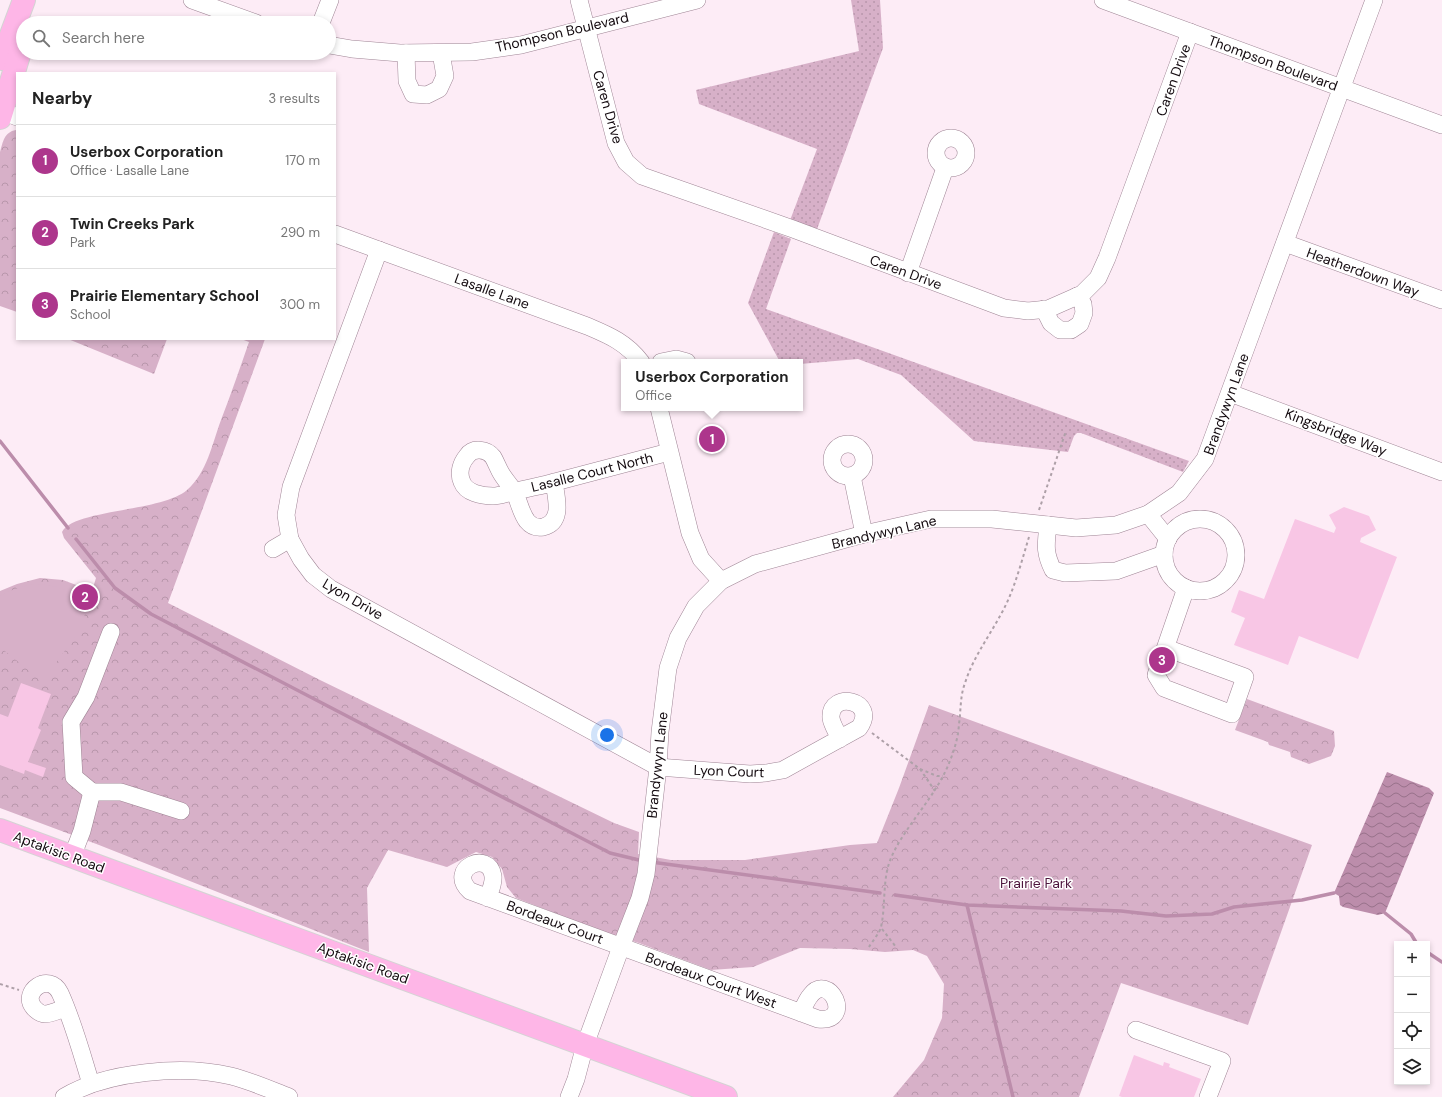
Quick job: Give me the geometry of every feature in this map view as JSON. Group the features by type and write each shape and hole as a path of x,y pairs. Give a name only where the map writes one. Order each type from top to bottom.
{"main road":[{"path":"18,16 24,0"},
{"path":"32,16 38,0"},
{"path":"0,65 16,22"},
{"path":"16,72 19,60"},
{"path":"6,116 16,72"},
{"name":"Aptakisic Road","path":"0,830 726,1097"}],"street":[{"path":"192,0 237,16"},
{"path":"324,16 330,0"},
{"name":"Caren Drive","path":"579,0 616,143 626,162 642,176 793,229 1004,308 1028,311 1044,310 1082,294 1098,278 1107,258 1190,32"},
{"name":"Thompson Boulevard","path":"336,46 352,49 406,53 472,52 521,45 586,27 697,0"},
{"name":"Thompson Boulevard","path":"1104,0 1442,125"},
{"name":"Brandywyn Lane","path":"569,1097 576,1079 585,1045 640,898 646,874 668,668 678,638 696,606 721,581 755,564 864,534 931,519 992,519 1076,528 1116,525 1148,514 1179,494 1205,459 1374,0"},
{"path":"406,53 407,81 413,94 427,95 439,89 445,76 441,53"},
{"path":"908,273 945,168"},
{"name":"Lasalle Lane","path":"336,234 612,336 634,352 639,359"},
{"name":"Heatherdown Way","path":"1285,243 1442,300"},
{"name":"Lyon Drive","path":"379,250 290,487 286,515 290,539 313,576 331,589 658,767"},
{"path":"1044,310 1051,323 1060,330 1071,330 1080,324 1084,313 1083,304 1077,296"},
{"name":"Kingsbridge Way","path":"1230,393 1442,472"},
{"path":"660,411 690,533 701,559 721,581"},
{"name":"Lasalle Court North","path":"554,482 557,514 552,523 538,527 528,522 514,492 669,452"},
{"path":"852,476 864,534"},
{"path":"1171,498 1188,522"},
{"path":"1148,514 1166,546"},
{"path":"1199,520 1210,521 1221,526 1229,535 1234,545 1236,556 1234,568 1228,578 1219,586 1209,590 1197,591 1186,588 1177,583 1170,575 1165,565 1166,546 1173,531 1188,522 1199,520"},
{"path":"1041,524 1046,544 1047,558 1053,570 1065,573 1116,571 1166,546"},
{"path":"272,549 290,539"},
{"path":"1166,648 1245,677 1232,714 1164,688 1156,675 1186,588"},
{"path":"111,632 86,697 71,722 74,777 92,792 121,792 181,811"},
{"path":"840,739 831,717 832,712 838,703 849,701 858,705 864,719 861,725"},
{"name":"Lyon Court","path":"658,767 766,774 783,770 840,739 859,728 861,725"},
{"path":"72,857 82,831 92,792"},
{"name":"Bordeaux Court","path":"488,898 621,947"},
{"name":"Bordeaux Court West","path":"621,947 801,1013"},
{"path":"65,1008 49,1014 40,1013 32,1007 31,994 39,985 49,984 58,990 65,1008 92,1084"},
{"path":"1136,1030 1222,1061 1208,1097"},
{"path":"64,1097 92,1084 138,1074 185,1070 233,1077 290,1097"}],"path":[{"path":"868,947 881,928 887,872 891,859 898,845 935,791 956,745 959,725 960,699 968,673 1010,596 1041,524 1066,431"},
{"path":"861,725 920,769 937,776 943,776"},
{"path":"920,769 935,791"},
{"path":"881,928 896,947"},
{"path":"0,984 31,994"}],"green space":[{"path":"851,0 880,0 883,48 816,232 789,223 817,149 699,104 696,90 859,51"},
{"path":"16,130 16,312 0,306 0,152 6,135"},
{"path":"774,232 791,239 766,309 1189,461 1183,472 1081,433 1077,433 1074,436 1068,452 974,441 901,375 858,359 803,364 803,359 778,359 748,303"},
{"path":"70,340 167,340 154,374"},
{"name":"Prairie Park","path":"244,340 265,340 168,603 320,680 614,823 639,832 638,854 671,860 745,860 850,845 877,843 929,705 1312,845 1248,1025 1121,983 1079,1097 893,1097 924,1060 942,1018 944,984 927,956 913,950 885,952 850,949 800,948 753,967 711,970 639,943 606,933 516,898 507,887 502,869 492,857 476,852 447,867 388,850 367,888 369,952 99,845 0,808 0,591 17,584 40,578 63,580 92,591 96,578 64,538 62,532 70,524 83,519 100,514 159,503 175,497 187,490 194,483 208,458 249,342"},
{"path":"36,584 64,590 89,604 77,634 45,678 38,678 0,647 0,596 17,588"},
{"path":"1247,699 1334,731 1335,746 1331,756 1309,764 1291,757 1290,752 1269,745 1268,742 1235,730"}],"water":[{"path":"1387,772 1429,788 1434,793 1385,913 1378,915 1343,907 1340,905 1339,896 1334,893"}],"building":[{"path":"1344,507 1369,516 1376,530 1361,538 1360,542 1397,557 1358,659 1299,636 1288,665 1234,645 1245,618 1231,612 1239,590 1264,599 1295,519 1334,533 1336,528 1329,515"},
{"path":"21,683 51,694 38,728 41,730 28,762 46,768 43,777 25,770 24,774 0,765 0,714 8,717"},
{"path":"1134,1055 1163,1066 1164,1062 1170,1064 1169,1067 1201,1079 1194,1097 1119,1096"}],"waterway":[{"path":"0,441 68,528"},
{"path":"76,539 115,588 151,614 610,853 643,861"},
{"path":"651,862 880,893"},
{"path":"895,895 967,905 1121,911 1166,916 1212,914 1234,907 1302,900 1334,893"},
{"path":"967,905 1013,1097"},
{"path":"1385,913 1411,934 1415,941"},
{"path":"1430,954 1442,962"}],"place":[{"name":"Userbox Corporation","path":"712,439"},
{"name":"Twin Creeks Park","path":"85,597"},
{"name":"Prairie Elementary School","path":"1162,660"}]}
